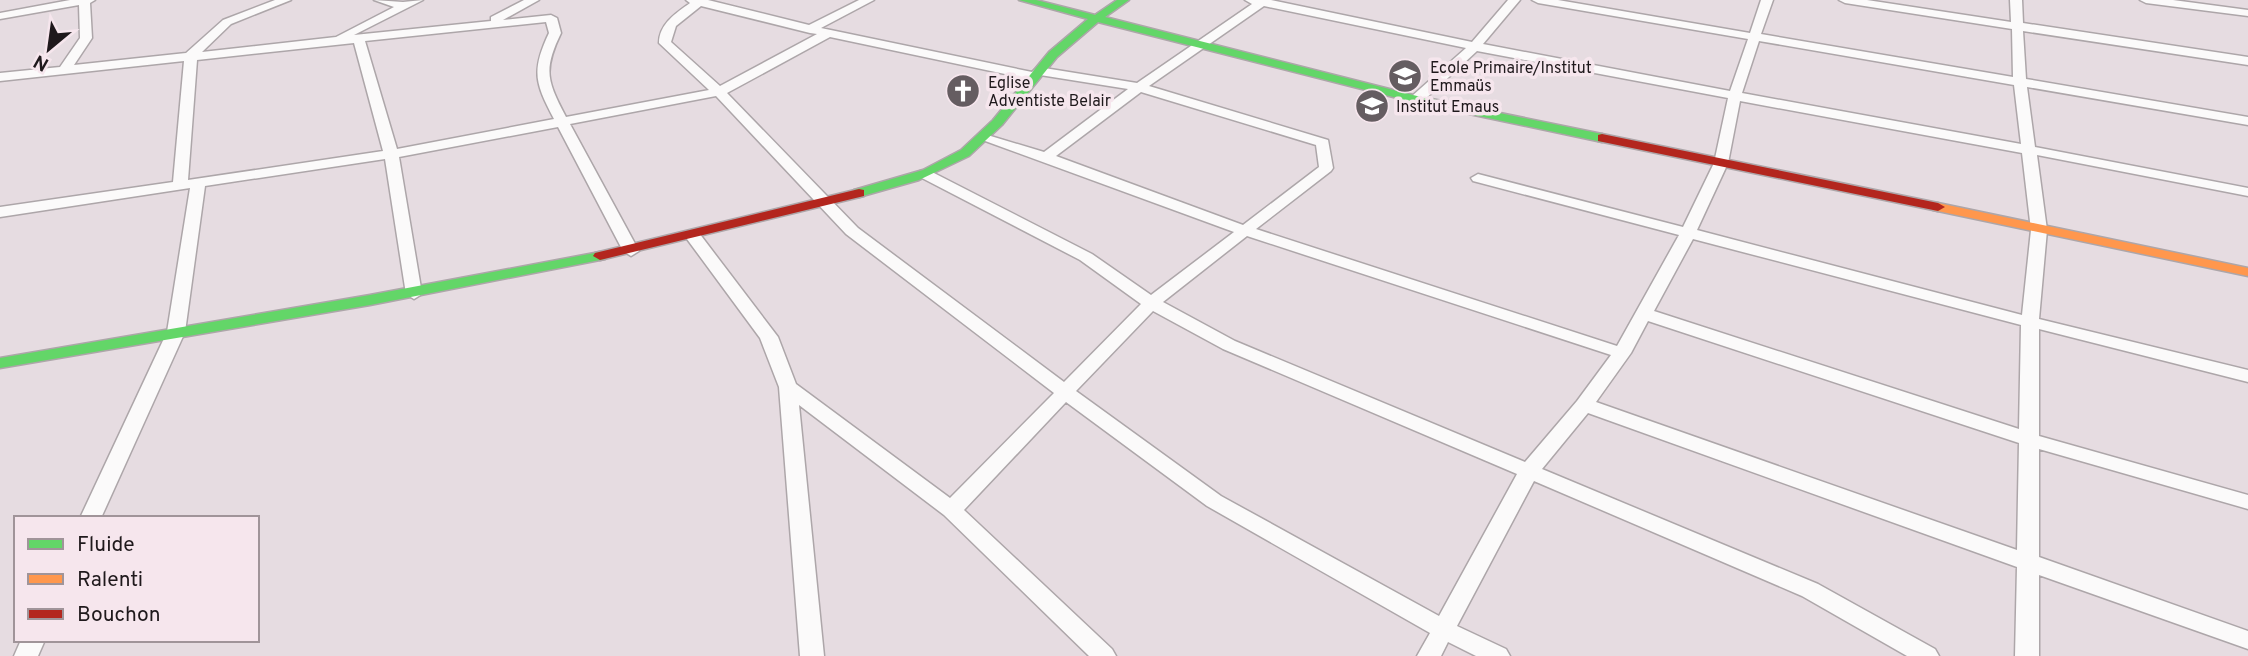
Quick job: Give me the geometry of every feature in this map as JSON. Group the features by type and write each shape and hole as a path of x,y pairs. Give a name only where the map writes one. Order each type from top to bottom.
{"street":[{"path":"0,16 87,0 86,38 65,69"},
{"path":"180,186 191,55 227,22 285,0"},
{"path":"380,0 404,6"},
{"path":"330,43 417,0"},
{"path":"485,25 533,0"},
{"path":"810,29 868,0"},
{"path":"1024,0 1418,99 2248,272"},
{"path":"0,363 414,294 631,251 824,204 925,174 953,161 984,138 1008,114 1036,73 1097,17 1124,0"},
{"path":"1418,99 1473,47 1514,0"},
{"path":"1538,0 2248,121"},
{"path":"1429,656 1529,471 1584,405 1622,353 1688,233 1721,163 1735,95 1767,0"},
{"path":"1844,0 2248,61"},
{"path":"2016,0 2020,81 2039,230 2030,323 2026,656"},
{"path":"2146,0 2248,13"},
{"path":"951,510 1065,392 1152,303 1326,168 1323,143 1139,88 1036,73 828,33 698,1 669,26 663,36 665,43 719,92 852,231 1065,392 1214,501 1443,629 1498,656"},
{"path":"1046,157 1204,44 1259,1 1473,47 2028,148 2248,192"},
{"path":"0,77 551,18 555,33 543,58 545,90 631,251"},
{"path":"0,212 391,154 719,92 828,33"},
{"path":"359,40 391,154 414,294"},
{"path":"984,138 1046,157 1246,231 1622,353"},
{"path":"925,174 1086,257 1152,303 1229,345 1810,590 1927,656"},
{"path":"1478,178 2030,323 2248,376"},
{"path":"91,516 176,332 198,183"},
{"path":"692,236 769,337 788,387 812,656"},
{"path":"1642,313 2028,439 2248,502"},
{"path":"788,387 951,510 1104,656"},
{"path":"1584,405 2248,640"}],"traffic: fast":[{"path":"1024,0 1417,99 1602,138"},
{"path":"859,193 927,173 965,153 998,123 1034,75 1053,55 1082,29 1124,0"},
{"path":"0,363 370,300 600,256"}],"traffic: slow":[{"path":"1938,207 2248,272"}],"traffic: jam":[{"path":"1602,138 1938,207"},
{"path":"600,256 859,193"}],"place":[{"name":"Ecole Primaire/Institut Emmaüs","path":"1405,76"},
{"name":"Eglise Adventiste Belair","path":"963,91"},
{"name":"Institut Emaus","path":"1372,106"}]}
